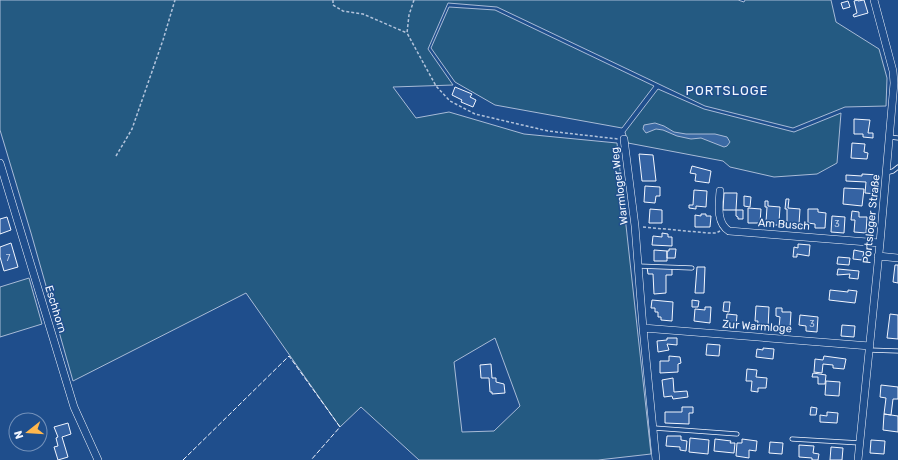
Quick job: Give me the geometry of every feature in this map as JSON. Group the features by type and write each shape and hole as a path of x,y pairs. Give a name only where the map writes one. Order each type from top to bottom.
{"street":[{"name":"Portsloger Straße","path":"858,460 896,70 874,0"},
{"name":"Warmloger Weg","path":"624,139 635,226 656,460"},
{"name":"Eschhorn","path":"0,162 74,407 98,460"},
{"path":"720,191 719,214 724,228"},
{"name":"Am Busch","path":"724,228 729,231 880,243"},
{"path":"878,256 898,258"},
{"name":"Zur Warmloge","path":"643,328 870,348"}],"lane":[{"path":"890,137 898,138"},
{"path":"886,173 893,171 898,167"},
{"path":"638,266 692,268"},
{"path":"870,348 898,351"},
{"path":"654,428 736,434"},
{"path":"792,439 860,443"}],"path":[{"path":"116,156 132,129 163,40 175,0"},
{"path":"333,0 333,5 343,11 363,14 408,33 409,15 414,0"},
{"name":"Warmloger Weg","path":"408,33 436,86 450,101 475,114 548,131 624,139"},
{"path":"635,226 716,233 724,228"}],"shaded area":[{"path":"0,0 738,0 744,2 745,0 831,0 836,22 879,49 887,78 886,106 845,107 793,128 705,106 497,7 448,3 428,49 453,85 393,87 416,118 449,112 524,134 617,143 651,454 598,460 419,460 361,407 340,427 246,293 73,381 0,130","holes":["495,338 520,406 494,431 462,432 454,362"]},
{"path":"449,7 495,10 654,86 622,128 495,105 455,82 431,48"},
{"path":"658,89 704,109 794,132 841,113 837,163 817,174 774,177 730,167 723,161 628,143 625,132"},
{"path":"655,123 674,132 686,134 715,134 727,137 730,142 724,147 701,138 691,139 677,136 663,130 656,129 646,133 643,129 644,125"},
{"path":"29,278 42,324 0,337 0,287"}],"building":[{"path":"864,0 868,13 854,17 853,15 857,13 854,1"},
{"path":"848,1 850,7 843,9 841,3"},
{"path":"455,87 472,94 470,97 476,100 473,107 461,102 462,100 452,95"},
{"path":"854,119 870,120 868,133 873,133 873,138 863,137 863,134 854,134"},
{"path":"852,143 865,144 864,152 868,153 867,159 851,158"},
{"path":"639,154 653,155 656,181 642,181"},
{"path":"692,166 711,171 709,183 695,181 696,174 690,173"},
{"path":"862,174 879,175 877,194 865,193 866,182 846,181 846,175 862,176"},
{"path":"645,186 660,187 660,196 656,196 655,203 644,202"},
{"path":"844,188 864,189 862,206 843,204"},
{"path":"694,190 707,191 706,207 696,206 696,209 689,208 689,205 693,205"},
{"path":"724,193 737,193 736,210 723,210"},
{"path":"744,196 751,197 750,207 744,206"},
{"path":"786,199 789,199 788,208 800,209 799,224 804,224 804,227 793,226 794,224 787,224 787,209 785,209"},
{"path":"765,201 768,201 768,206 780,207 779,222 783,222 783,225 773,225 773,222 766,222 767,207 765,207"},
{"path":"748,208 761,209 760,223 748,223"},
{"path":"650,209 662,210 662,223 649,223"},
{"path":"808,209 818,209 818,212 826,213 825,228 815,228 815,224 808,223"},
{"path":"736,210 743,210 743,219 738,219 736,216"},
{"path":"852,211 859,212 859,217 867,217 866,233 854,232 855,220 851,220"},
{"path":"701,214 711,216 710,227 695,227 695,215 701,216"},
{"path":"832,216 845,217 844,233 831,232"},
{"path":"7,217 11,230 0,234 0,219"},
{"path":"662,233 668,234 668,237 672,237 672,246 652,245 653,236 662,237"},
{"path":"11,243 18,267 4,271 0,257 0,247"},
{"path":"798,244 810,245 809,256 797,254 797,257 793,257 794,247 798,248"},
{"path":"669,249 676,249 675,258 667,258 667,251 669,251"},
{"path":"654,250 667,251 667,261 654,261"},
{"path":"854,250 864,252 862,260 853,259"},
{"path":"838,257 850,258 849,265 837,264"},
{"path":"895,265 898,265 898,283 893,282"},
{"path":"647,267 672,267 672,275 666,275 666,293 654,294 653,274 648,274"},
{"path":"697,267 705,267 704,293 695,293"},
{"path":"838,269 859,271 858,279 849,278 850,274 837,275"},
{"path":"830,290 848,292 848,290 857,291 855,303 829,300"},
{"path":"652,300 673,302 672,321 661,320 661,317 658,317 658,312 655,312 655,308 651,308"},
{"path":"692,300 699,301 698,307 692,307"},
{"path":"724,302 730,302 729,312 723,311"},
{"path":"756,306 769,307 768,329 757,328 758,321 755,321"},
{"path":"705,307 711,307 710,323 694,321 695,309 705,310"},
{"path":"776,308 782,308 782,312 791,312 790,328 779,327 780,317 776,316"},
{"path":"727,314 737,315 736,326 726,325"},
{"path":"890,314 898,315 898,339 887,338"},
{"path":"800,315 818,317 817,332 806,331 806,326 799,325"},
{"path":"842,325 855,326 854,337 841,336"},
{"path":"667,338 677,338 677,345 667,344 669,350 658,352 657,341 667,340"},
{"path":"707,344 720,345 719,356 706,355"},
{"path":"763,348 774,349 773,359 756,357 757,349 763,350"},
{"path":"669,356 680,357 681,363 678,364 678,372 660,373 660,361 669,361"},
{"path":"824,356 846,359 844,369 833,368 833,365 823,364 822,373 814,372 815,359 823,360"},
{"path":"491,364 492,378 496,378 496,382 504,384 505,393 492,394 492,392 490,392 489,378 481,378 480,365"},
{"path":"747,369 757,370 756,377 767,378 766,388 758,388 758,392 751,391 752,381 746,381"},
{"path":"813,373 826,375 825,384 818,384 818,377 812,377"},
{"path":"673,378 674,392 687,391 688,397 673,399 672,396 664,397 662,380"},
{"path":"826,381 840,382 839,396 825,395"},
{"path":"881,385 898,387 898,399 893,399 891,415 884,414 886,398 880,397"},
{"path":"682,407 693,407 693,413 689,413 689,424 665,423 665,412 682,412"},
{"path":"811,407 817,408 816,415 810,415"},
{"path":"827,412 838,413 837,423 820,422 820,415 827,416"},
{"path":"884,414 898,416 898,432 883,430"},
{"path":"68,423 71,434 62,437 68,457 58,460 54,447 58,446 56,438 58,437 54,427"},
{"path":"667,436 681,436 681,440 687,441 686,451 680,450 680,447 666,446"},
{"path":"690,438 709,440 708,454 689,452"},
{"path":"715,439 735,443 734,453 714,451"},
{"path":"742,439 757,441 756,451 749,450 749,458 736,456 737,443 742,443"},
{"path":"871,440 885,441 884,454 870,453"},
{"path":"770,442 783,443 782,454 769,453"},
{"path":"799,445 814,446 813,453 819,454 818,460 799,457"},
{"path":"831,447 843,448 842,460 830,460"}],"fence":[{"path":"183,460 289,356 340,427 311,460"}],"district":[{"name":"PORTSLOGE","path":"727,90"}]}
